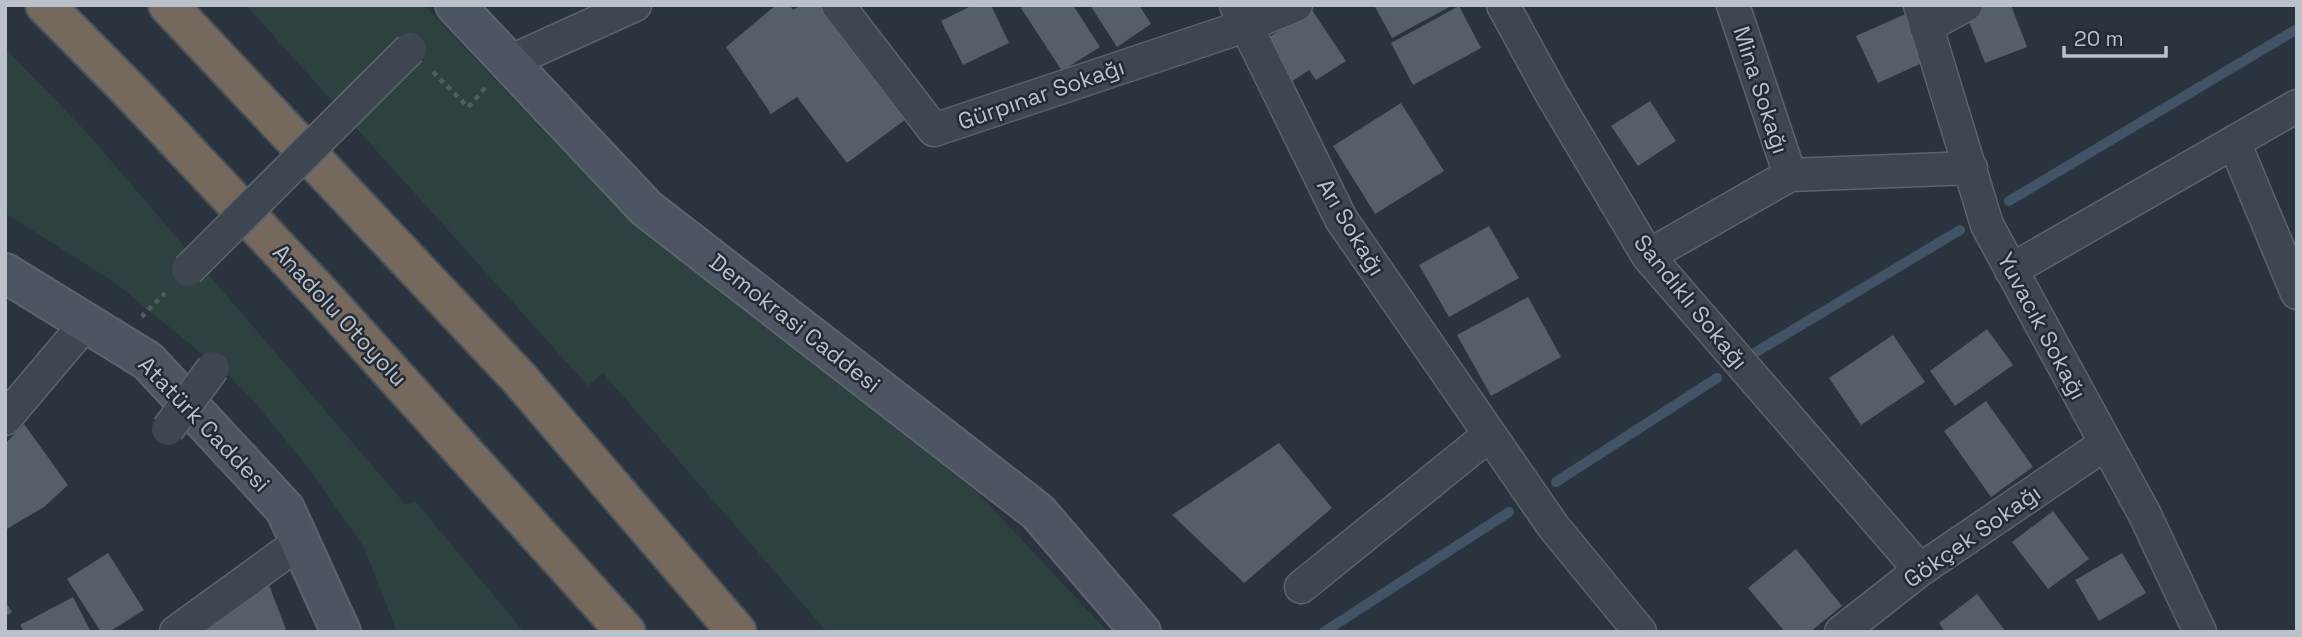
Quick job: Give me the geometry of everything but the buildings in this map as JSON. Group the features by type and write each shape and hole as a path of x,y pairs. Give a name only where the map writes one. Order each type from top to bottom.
{"highway":[{"name":"Anadolu Otoyolu","path":"45,5 323,295 626,632"},
{"path":"168,5 517,377 737,632"}],"street":[{"name":"Demokrasi Caddesi","path":"455,5 646,208 1038,512 1142,632"},
{"path":"509,62 635,5"},
{"name":"Gürpınar Sokağı","path":"838,5 934,130 1240,16 1296,5"},
{"name":"Sandıklı Sokağı","path":"1503,5 1551,93 1648,256 1920,570"},
{"name":"Mina Sokağı","path":"1733,5 1790,175"},
{"path":"1923,16 1966,5"},
{"name":"Arı Sokağı","path":"1240,16 1341,219 1553,526 1640,632"},
{"name":"Yuvacık Sokağı","path":"1923,16 1987,225 2144,513 2200,632"},
{"path":"188,270 411,49"},
{"path":"2011,270 2297,106"},
{"path":"2234,142 2297,293"},
{"path":"1648,256 1790,175 1971,168"},
{"name":"Atatürk Caddesi","path":"5,273 148,361 285,509 341,632"},
{"path":"5,419 86,323"},
{"path":"168,429 212,368"},
{"path":"1301,587 1489,435"},
{"name":"Gökçek Sokağı","path":"1841,632 1920,570 2105,444"},
{"path":"176,632 300,542"}],"path":[{"path":"411,49 468,107"}],"green space":[{"path":"246,5 424,5 630,222 977,492 1108,632 827,632 603,373 588,386"},
{"path":"5,48 88,134 405,504 416,502 524,632 397,632 364,547 306,465 253,400 229,376 114,282 5,213"}],"waterway":[{"path":"2009,201 2297,29"},
{"path":"1756,352 1960,230"},
{"path":"1556,482 1717,378"},
{"path":"1324,632 1509,512"}]}
